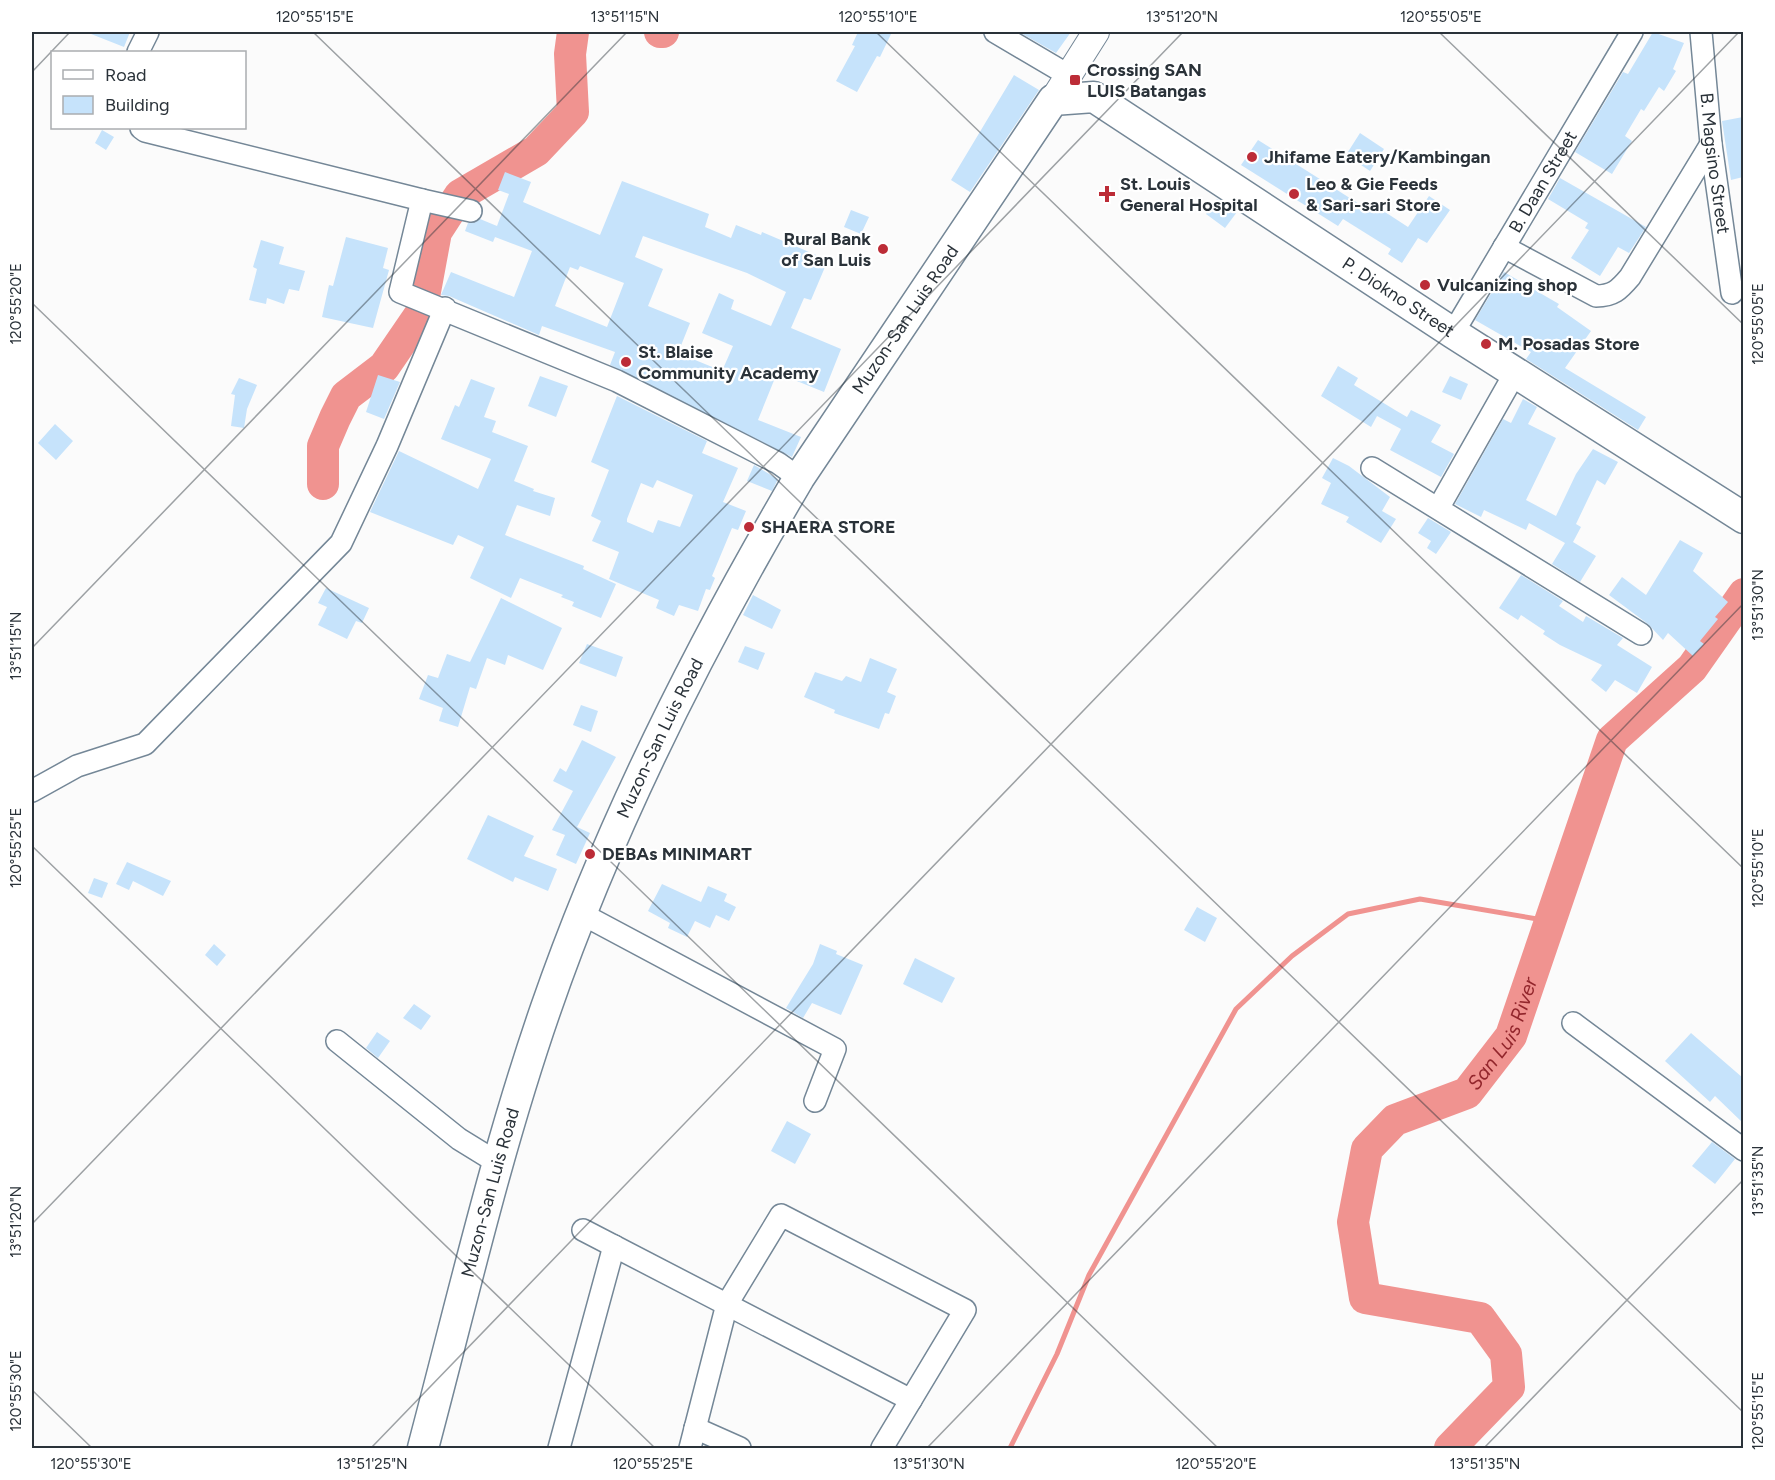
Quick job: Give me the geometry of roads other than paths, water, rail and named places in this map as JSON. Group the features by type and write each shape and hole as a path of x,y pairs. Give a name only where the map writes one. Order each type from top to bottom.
{"main road":[{"path":"1067,76 1094,97"},
{"name":"Muzon-San Luis Road","path":"423,1449 498,1163 527,1065 582,914 610,845 694,670 761,542 799,478 1067,76"},
{"name":"P. Diokno Street","path":"1094,97 1453,333 1743,518"}],"street":[{"path":"138,51 148,32"},
{"path":"995,32 1067,76 1094,97"},
{"path":"1067,76 1096,32"},
{"name":"B. Daan Street","path":"1453,333 1632,32"},
{"name":"B. Magsino Street","path":"1701,32 1711,144 1732,293"},
{"path":"142,129 471,211"},
{"path":"1504,247 1596,296 1609,296 1619,291 1630,277 1711,144"},
{"path":"422,200 400,283 400,292 617,381 778,463 799,478"},
{"path":"32,791 77,766 145,744 341,543 387,446 438,306"},
{"path":"1439,507 1515,373"},
{"path":"1372,468 1439,507 1641,634"},
{"path":"582,914 836,1049 815,1101"},
{"path":"1573,1023 1743,1150"},
{"path":"337,1041 459,1139 498,1163"},
{"path":"690,1449 727,1304 781,1215 966,1310 882,1449"},
{"path":"583,1230 912,1400"},
{"path":"559,1449 614,1246"},
{"path":"695,1428 740,1449"}],"waterway":[{"path":"323,484 323,446 335,418 346,396 384,367 421,313 436,232 460,195 536,151 573,112 570,54 573,32"},
{"name":"San Luis River","path":"1450,1448 1509,1387 1506,1354 1480,1318 1365,1298 1353,1222 1367,1149 1395,1120 1467,1093 1511,1036 1612,740 1692,668 1744,594"},
{"path":"1010,1448 1057,1354 1089,1275 1236,1009 1292,956 1348,914 1420,899 1549,921"}],"place":[{"name":"Crossing SAN LUIS Batangas","path":"1075,80"},
{"name":"Jhifame Eatery/Kambingan","path":"1252,157"},
{"name":"St. Louis General Hospital","path":"1107,194"},
{"name":"Leo & Gie Feeds & Sari-sari Store","path":"1294,194"},
{"name":"Rural Bank of San Luis","path":"883,249"},
{"name":"Vulcanizing shop","path":"1425,285"},
{"name":"M. Posadas Store","path":"1486,344"},
{"name":"St. Blaise Community Academy","path":"626,362"},
{"name":"SHAERA STORE","path":"749,527"},
{"name":"DEBAs MINIMART","path":"590,854"}]}
